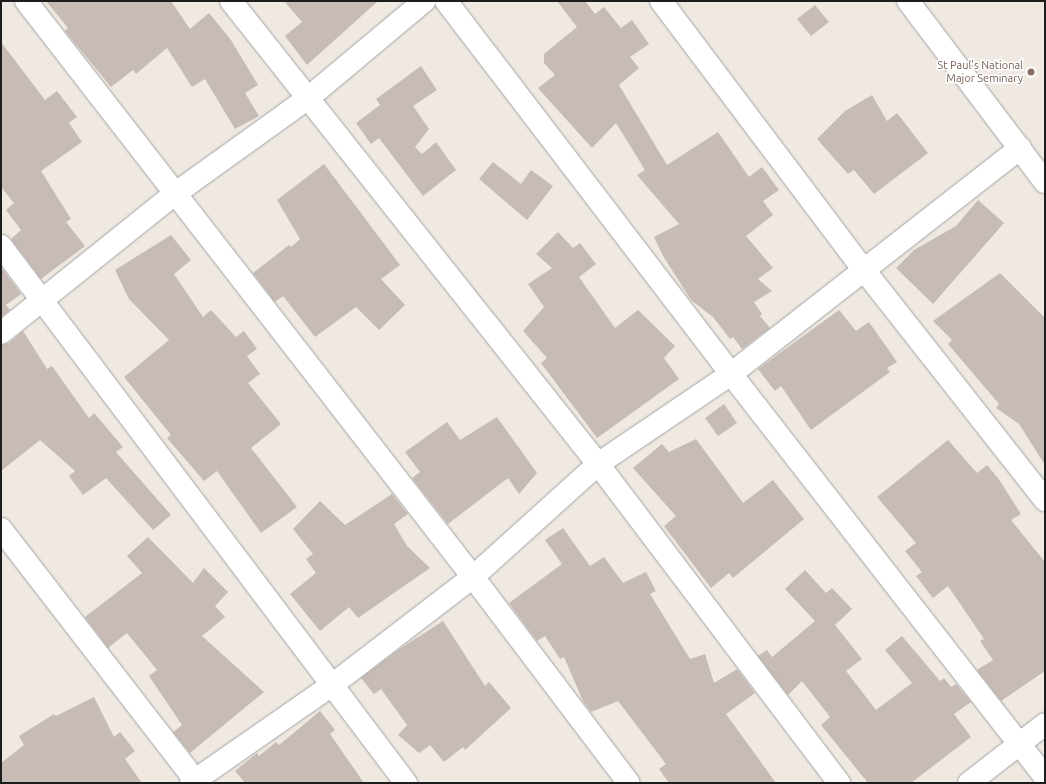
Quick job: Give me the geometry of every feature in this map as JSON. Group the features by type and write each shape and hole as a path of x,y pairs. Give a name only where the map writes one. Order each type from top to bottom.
{"street":[{"path":"26,1 473,577 629,783"},
{"path":"231,1 307,99 598,464 839,783"},
{"path":"1,332 176,193 307,99 424,1"},
{"path":"446,1 731,374 1045,777"},
{"path":"661,1 864,270 1045,500"},
{"path":"908,1 1045,182"},
{"path":"1,529 194,782 332,685 473,577 598,464 731,374 1020,148"},
{"path":"1,246 44,299 406,783"},
{"path":"969,783 1045,724"}],"building":[{"path":"46,1 171,1 190,29 209,13 231,40 258,85 245,93 259,116 235,129 205,79 192,87 167,48 136,74 133,70 111,87 65,31 68,28"},
{"path":"284,1 378,1 307,65 285,36 302,22"},
{"path":"557,1 585,1 595,14 604,7 621,28 632,20 649,44 630,57 639,68 619,85 667,165 718,132 749,177 762,167 779,190 763,201 773,215 746,236 773,268 758,279 772,291 754,302 762,314 760,316 770,328 742,349 733,337 730,339 713,317 691,300 663,256 654,237 679,224 637,175 645,170 616,123 592,148 538,88 555,75 544,63 544,54 577,27"},
{"path":"815,5 829,22 811,36 797,19"},
{"path":"1,42 45,100 57,91 77,117 69,123 82,142 41,171 71,219 66,222 85,246 41,279 11,239 21,230 6,210 14,203 1,187"},
{"path":"421,66 437,90 413,106 429,129 415,147 422,154 436,142 456,170 423,196 379,138 371,144 356,123 380,105 376,99"},
{"path":"872,95 887,121 897,113 928,153 874,194 854,170 848,174 817,139 845,111"},
{"path":"493,162 521,184 531,170 553,186 527,220 479,179"},
{"path":"324,164 400,265 381,279 405,305 379,330 356,307 315,337 283,296 275,302 253,273 289,245 291,247 300,239 277,200"},
{"path":"978,200 1004,223 933,304 896,268 914,250 956,226"},
{"path":"558,232 573,248 580,243 596,264 579,277 615,328 638,310 675,346 664,358 679,379 597,438 541,363 547,358 523,331 544,307 528,284 552,268 536,254"},
{"path":"171,235 191,260 174,274 203,317 211,310 236,337 244,331 257,349 247,356 260,374 248,383 281,424 251,448 297,507 261,533 217,471 204,481 167,438 171,435 124,377 169,340 129,299 115,270"},
{"path":"1,267 21,294 6,305 10,310 1,317"},
{"path":"1000,273 1045,318 1045,465 1019,424 996,408 999,404 948,344 952,340 933,321"},
{"path":"839,310 856,331 869,322 897,362 887,368 890,372 811,430 781,386 775,391 758,369"},
{"path":"23,331 47,369 52,366 89,418 94,413 123,447 116,452 171,515 153,530 106,478 83,495 69,476 75,471 40,440 1,471 1,345 9,343"},
{"path":"724,404 737,423 718,436 705,418"},
{"path":"497,417 537,473 519,494 508,478 448,524 412,478 420,472 405,452 447,422 460,440"},
{"path":"696,439 743,503 773,480 804,519 733,578 729,573 711,588 664,526 676,516 633,468 662,444 669,452"},
{"path":"948,440 977,473 987,465 998,478 1021,514 1011,520 1045,562 1045,671 1001,701 977,670 993,660 980,641 984,639 948,586 933,598 916,576 922,572 905,551 916,543 877,497"},
{"path":"392,494 408,514 394,524 407,546 430,568 358,618 349,607 320,631 290,594 316,573 306,559 313,554 293,529 320,501 345,525"},
{"path":"563,528 590,566 604,557 623,583 646,572 656,591 650,594 690,659 705,654 714,683 737,669 755,693 726,714 776,783 669,783 659,769 666,764 618,701 591,712 583,701 564,657 560,659 545,636 537,641 509,603 562,564 545,540"},
{"path":"148,537 193,583 204,568 228,592 215,606 225,617 202,636 264,692 190,753 173,732 182,725 149,676 157,670 127,633 108,648 85,617 142,573 127,556"},
{"path":"805,570 826,593 832,588 852,609 835,625 862,659 846,671 876,710 912,683 885,650 902,636 940,681 944,678 951,687 956,684 971,702 954,714 971,737 911,783 868,783 821,725 830,717 802,681 788,695 758,656 767,650 772,657 815,621 785,589"},
{"path":"443,621 485,686 489,682 511,708 465,750 463,747 444,762 430,745 419,753 398,735 407,725 381,689 374,694 361,678 398,650"},
{"path":"94,697 114,737 120,732 135,751 125,759 142,783 1,783 1,763 24,745 19,736 54,714 56,716"},
{"path":"320,711 335,730 330,734 364,783 245,783 235,771 257,753 259,756 276,742 279,745"}],"place":[{"name":"St Paul's National Major Seminary","path":"1031,72"}]}
